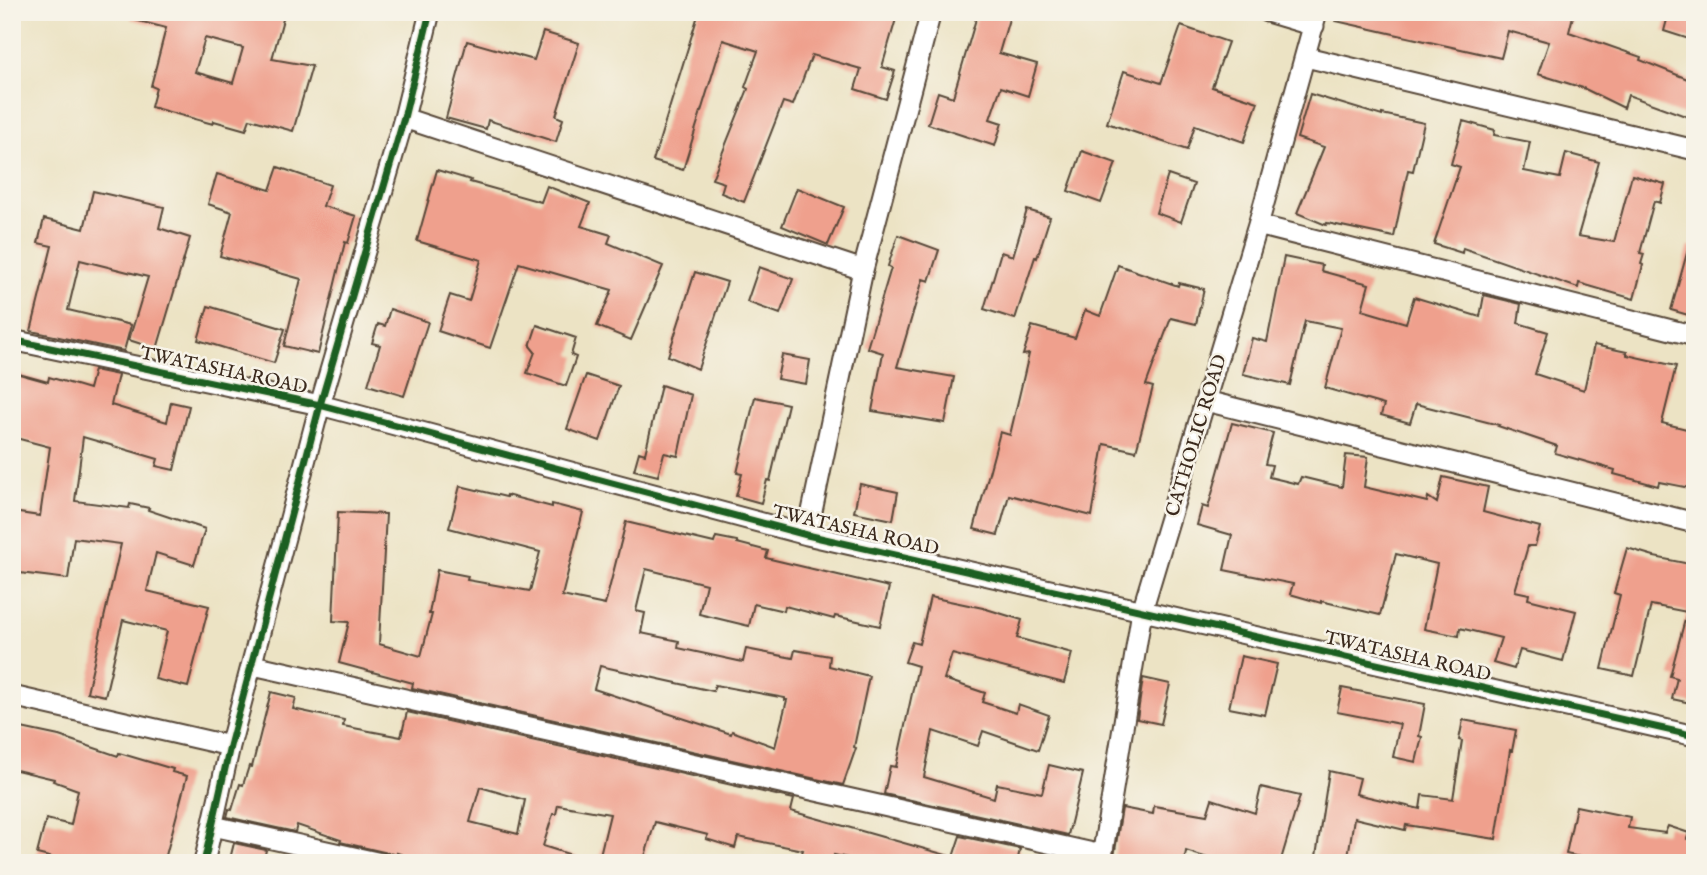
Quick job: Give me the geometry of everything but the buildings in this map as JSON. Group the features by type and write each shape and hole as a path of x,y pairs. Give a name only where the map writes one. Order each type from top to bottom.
{"street":[{"path":"204,863 230,746 320,405 404,118 430,12"},
{"path":"807,535 863,270 931,12"},
{"path":"1266,12 1315,19"},
{"name":"CATHOLIC ROAD","path":"1101,859 1142,611 1258,225 1315,19"},
{"path":"1306,57 1695,150"},
{"path":"404,118 863,270"},
{"path":"1258,225 1695,335"},
{"name":"TWATASHA ROAD","path":"12,340 320,405 807,535 1695,736"},
{"path":"1206,401 1695,523"},
{"path":"253,666 1101,859"},
{"path":"12,696 230,746"},
{"path":"214,826 381,863"}],"cycle path":[{"path":"204,863 230,746 320,405 404,118 430,12"},
{"path":"12,340 320,405 807,535 1695,736"}]}
